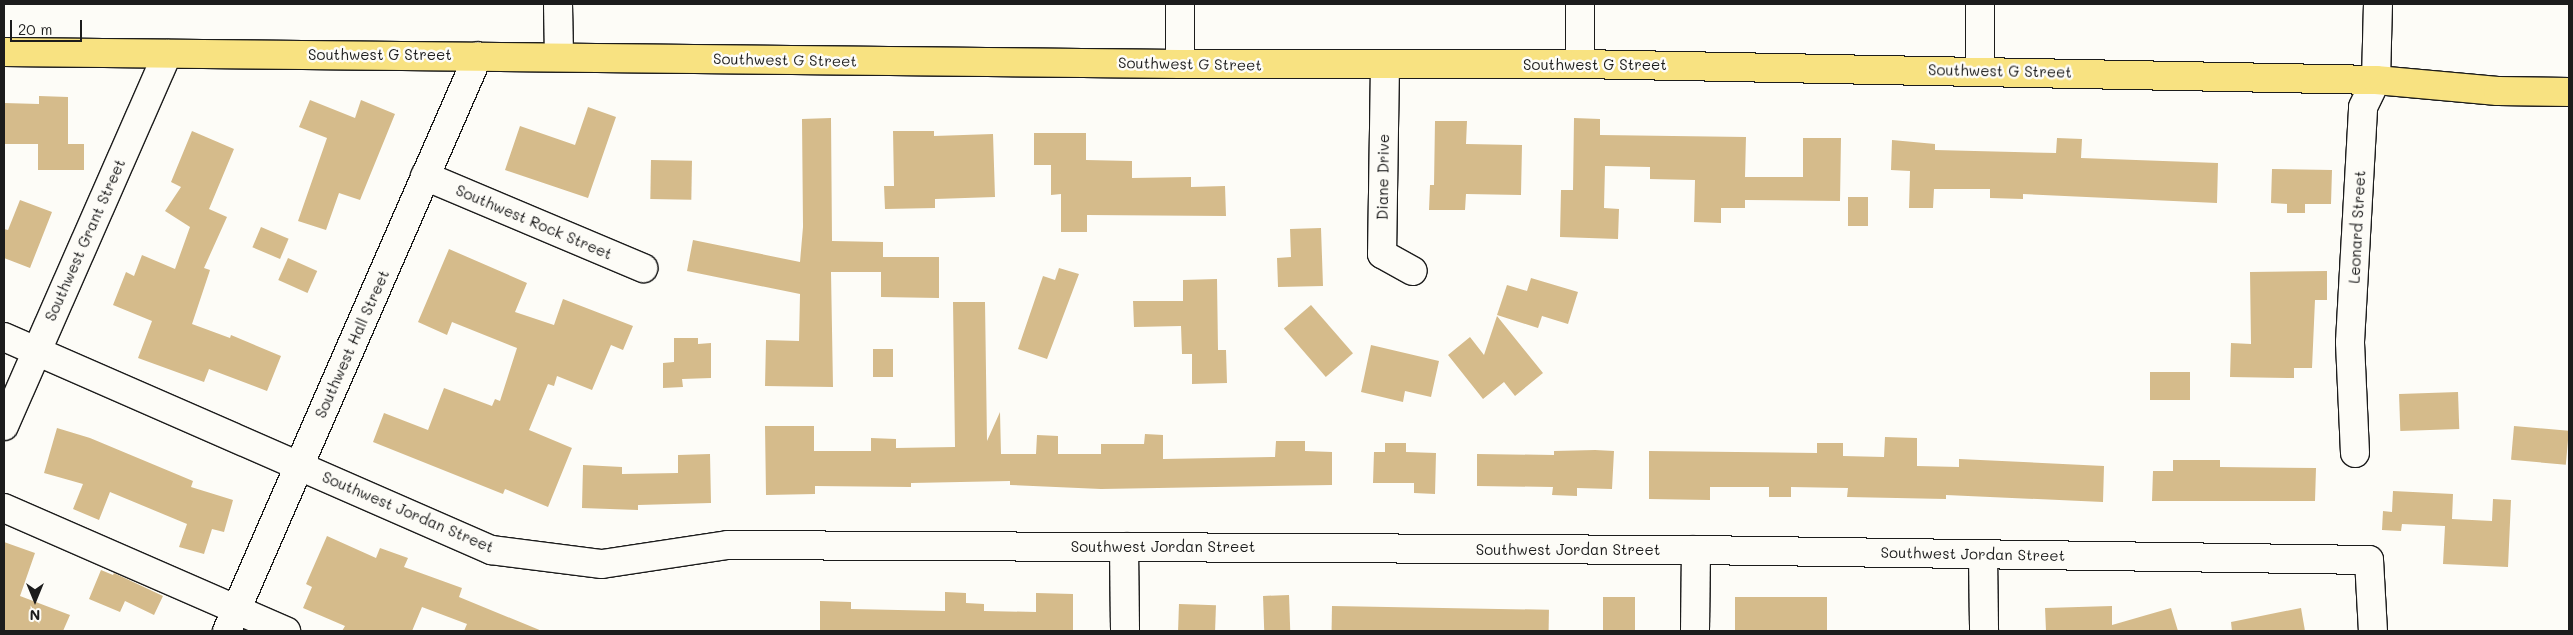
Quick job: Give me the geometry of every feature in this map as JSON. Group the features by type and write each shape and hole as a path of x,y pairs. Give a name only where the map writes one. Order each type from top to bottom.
{"main road":[{"name":"Southwest G Street","path":"4,52 1180,64 1580,64 1980,70 2376,80 2498,91 2569,92"}],"street":[{"path":"558,4 559,57"},
{"path":"1180,4 1180,64"},
{"path":"1580,4 1580,64"},
{"path":"1980,4 1980,70"},
{"name":"Leonard Street","path":"2356,453 2351,332 2364,107 2376,80 2378,4"},
{"name":"Southwest Grant Street","path":"4,426 167,54"},
{"name":"Southwest Hall Street","path":"232,620 478,56"},
{"name":"Diane Drive","path":"1386,65 1382,254 1413,271"},
{"name":"Southwest Rock Street","path":"425,176 643,268"},
{"name":"Southwest Jordan Street","path":"4,337 491,550 602,564 728,545 1696,550 2369,560 2373,631"},
{"path":"4,508 232,620 286,631"},
{"path":"1124,547 1125,631"},
{"path":"1695,631 1696,550"},
{"path":"1983,555 1984,631"}],"building":[{"path":"39,96 68,97 68,144 84,144 84,170 38,170 38,144 4,144 4,103 39,104"},
{"path":"310,100 355,118 361,100 395,114 360,200 339,193 326,230 298,221 327,138 299,127"},
{"path":"588,107 616,117 588,198 505,170 520,126 575,145"},
{"path":"831,118 832,241 883,242 883,257 939,257 939,298 881,297 881,272 831,272 833,387 765,386 766,340 799,341 800,294 687,271 693,240 800,262 803,227 802,119"},
{"path":"1574,118 1600,119 1600,135 1746,137 1745,177 1803,177 1803,138 1841,138 1840,201 1745,200 1745,208 1721,208 1721,223 1694,222 1695,180 1650,179 1650,167 1605,166 1604,208 1619,209 1618,239 1560,237 1561,190 1573,190"},
{"path":"1435,121 1467,121 1466,144 1522,145 1521,195 1466,194 1465,210 1429,210 1430,185 1434,185"},
{"path":"192,131 234,149 209,209 227,217 204,268 210,270 192,324 230,338 231,335 281,356 267,391 209,369 204,382 138,358 152,321 113,305 126,272 134,276 142,255 175,269 190,227 165,211 181,187 171,182"},
{"path":"893,131 934,131 934,136 993,134 995,197 935,199 935,208 885,209 884,186 894,186"},
{"path":"1034,133 1086,133 1086,160 1132,161 1132,178 1191,177 1191,187 1225,186 1226,216 1087,215 1087,232 1061,232 1061,194 1051,195 1051,165 1034,165"},
{"path":"2057,138 2082,139 2081,158 2218,163 2217,203 2023,194 2023,199 1990,198 1990,189 1934,189 1933,208 1909,208 1910,171 1891,170 1892,140 1935,144 1935,150 2056,153"},
{"path":"651,160 692,161 691,200 650,199"},
{"path":"2272,169 2332,170 2331,204 2305,204 2305,213 2287,213 2287,204 2271,203"},
{"path":"1848,197 1868,197 1868,226 1848,226"},
{"path":"20,200 52,212 30,268 4,258 4,229 8,230"},
{"path":"261,227 289,239 280,259 252,247"},
{"path":"1321,228 1323,286 1278,287 1277,258 1291,257 1290,229"},
{"path":"449,249 527,283 515,312 554,325 563,299 633,326 623,350 611,345 592,390 557,376 554,386 548,384 529,430 572,448 548,507 505,489 503,494 373,442 384,413 428,430 444,388 492,406 495,399 500,401 517,348 452,322 447,335 418,322"},
{"path":"288,258 317,271 307,293 278,280"},
{"path":"1059,268 1079,274 1047,359 1018,349 1043,276 1055,280"},
{"path":"2327,271 2327,300 2315,300 2312,368 2294,368 2294,378 2230,377 2231,343 2251,344 2250,272"},
{"path":"1531,278 1578,292 1568,324 1542,316 1538,328 1497,315 1507,285 1527,291"},
{"path":"1217,279 1218,350 1226,350 1227,383 1192,384 1192,354 1182,354 1181,326 1134,327 1133,301 1183,301 1183,280"},
{"path":"953,302 985,302 987,441 1000,412 1001,454 1036,454 1037,435 1058,436 1058,454 1101,454 1101,444 1144,444 1145,434 1163,435 1163,459 1275,457 1276,441 1305,441 1305,451 1332,452 1332,485 1101,489 1010,485 1010,481 911,483 911,487 815,486 815,494 766,495 765,426 814,426 814,451 871,451 871,438 896,439 896,448 955,447"},
{"path":"1311,305 1353,353 1326,377 1284,329"},
{"path":"1497,316 1543,373 1515,396 1504,382 1483,399 1448,355 1470,337 1484,355"},
{"path":"674,338 698,338 698,344 711,343 711,378 682,379 683,387 663,388 663,363 674,362"},
{"path":"1371,345 1439,361 1431,397 1405,391 1403,402 1361,392"},
{"path":"873,349 893,349 893,377 873,377"},
{"path":"2150,372 2190,372 2190,400 2150,400"},
{"path":"2458,392 2459,429 2400,431 2399,394"},
{"path":"2514,426 2569,431 2566,465 2511,460"},
{"path":"57,428 90,438 193,481 191,487 233,500 224,532 212,529 204,554 179,547 187,524 110,492 99,520 73,509 83,484 44,473"},
{"path":"1885,437 1917,438 1917,466 1959,467 1959,459 2104,466 2103,502 1946,495 1946,499 1847,497 1848,488 1791,487 1791,497 1769,497 1769,487 1710,487 1710,500 1649,499 1649,451 1817,453 1817,443 1843,443 1843,456 1884,457"},
{"path":"1385,443 1406,443 1406,452 1436,453 1435,494 1414,493 1414,483 1373,483 1374,452 1385,452"},
{"path":"1554,451 1614,451 1612,489 1577,488 1577,496 1552,495 1553,487 1477,486 1477,454 1554,455"},
{"path":"710,454 711,503 638,505 638,510 582,508 583,465 622,467 622,474 678,473 678,455"},
{"path":"2173,460 2220,460 2220,467 2316,468 2315,501 2152,501 2153,471 2173,471"},
{"path":"2393,491 2453,494 2452,519 2492,521 2493,499 2511,500 2508,567 2443,564 2445,526 2402,524 2401,531 2382,530 2383,511 2392,512"},
{"path":"327,536 376,558 380,548 408,558 404,567 462,588 459,597 542,631 464,631 467,624 422,607 412,631 342,631 345,626 303,608 312,587 306,584"},
{"path":"4,542 35,553 20,596 70,615 63,631 4,631"},
{"path":"101,570 113,575 114,573 163,596 154,615 125,601 120,612 89,599"},
{"path":"945,592 966,593 966,603 984,604 984,611 1036,612 1036,593 1073,594 1073,631 820,631 820,601 851,602 851,609 945,611"},
{"path":"1289,595 1290,631 1264,631 1263,596"},
{"path":"1603,597 1635,597 1635,631 1603,631"},
{"path":"1735,597 1827,597 1827,631 1735,631"},
{"path":"1179,604 1216,605 1215,631 1178,631"},
{"path":"1332,606 1549,610 1549,631 1332,631"},
{"path":"2112,606 2112,625 2171,608 2178,631 2046,631 2045,608"},
{"path":"2301,608 2305,631 2232,631 2231,622"}]}
